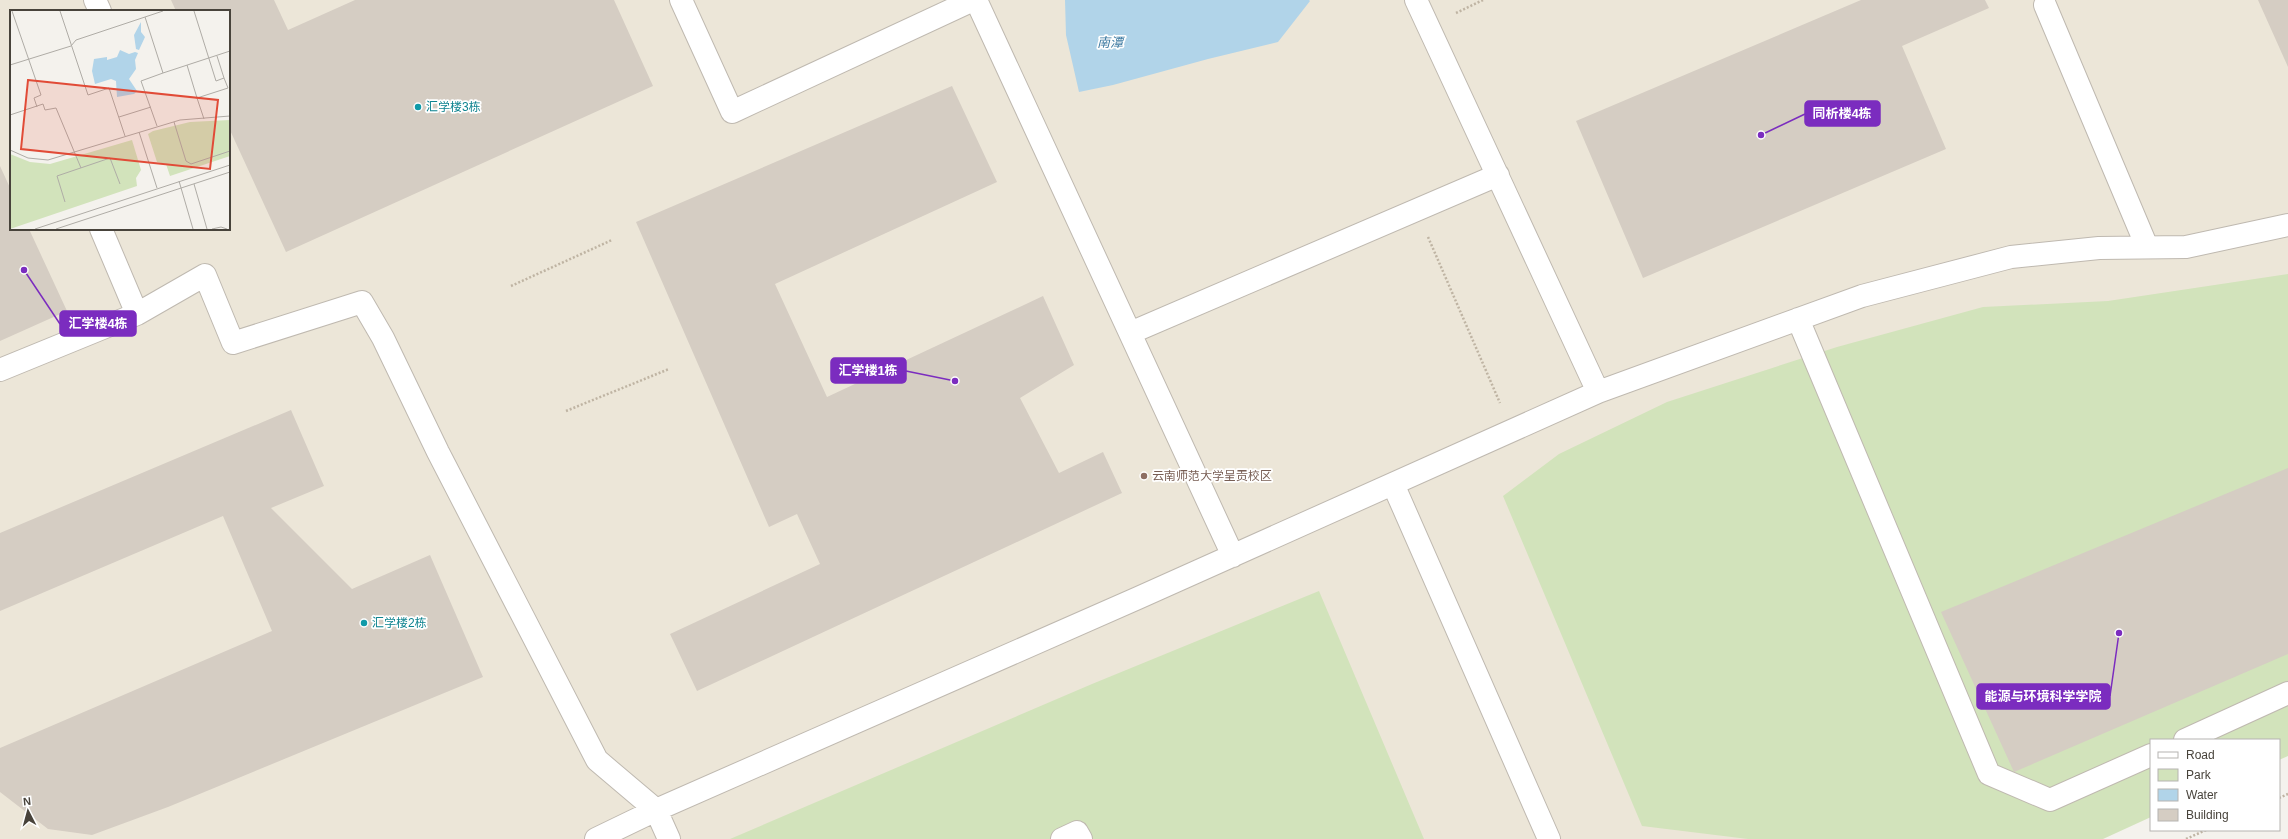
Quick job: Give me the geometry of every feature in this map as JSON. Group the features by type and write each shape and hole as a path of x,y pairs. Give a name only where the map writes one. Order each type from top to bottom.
{"street":[{"path":"95,0 100,10"},
{"path":"681,0 732,112 972,0"},
{"path":"976,0 1233,556"},
{"path":"1416,0 1598,392"},
{"path":"2048,2 2147,247"},
{"path":"1130,333 1498,175"},
{"path":"596,839 656,810 1233,556 1598,392 1798,319 1862,296 2011,257 2099,248 2186,248 2288,225"},
{"path":"101,230 137,314"},
{"path":"0,370 137,314 205,275 233,343 362,302 383,338 438,452 597,760 656,810 669,839"},
{"path":"1798,319 1988,774 2050,800 2150,755"},
{"path":"1393,484 1549,839"},
{"path":"2187,739 2288,693"},
{"path":"1062,839 1077,832 1081,839"}],"path":[{"path":"1416,210 1512,431"},
{"path":"511,286 612,240"},
{"path":"566,411 669,369"},
{"path":"2186,839 2204,831"}],"shaded area":[{"name":"云南师范大学呈贡校区","path":"0,0 2288,0 2288,723 2150,739 2150,741 2033,839 0,839"}],"green space":[{"path":"2288,274 2288,756 2280,760 2280,739 2150,739 2150,817 2103,839 1748,839 1642,826 1503,496 1559,454 1667,402 1837,347 1983,307 2108,301"},
{"path":"1319,591 1424,839 730,839 1092,684"}],"water":[{"name":"南潭","path":"1065,0 1310,1 1278,42 1208,59 1113,85 1079,92 1066,35"}],"building":[{"name":"汇学楼3栋","path":"171,0 274,0 288,30 355,0 614,0 653,86 286,252 230,130 230,10 176,10"},
{"path":"1861,0 1985,0 1989,8 1902,46 1946,149 1643,278 1576,121"},
{"path":"2258,0 2288,0 2288,67"},
{"path":"952,86 997,182 775,284 827,397 1043,296 1074,365 1020,398 1059,473 1103,452 1122,493 697,691 670,634 820,564 797,514 769,527 636,222"},
{"path":"0,166 10,188 10,230 29,230 67,311 0,341"},
{"name":"汇学楼2栋","path":"291,410 324,486 271,508 352,589 430,555 483,677 168,807 92,835 48,829 0,792 0,748 272,631 223,516 0,611 0,533"},
{"path":"2288,468 2288,654 2014,772 1941,612"}],"place":[{"name":"汇学楼3栋","path":"418,107"},
{"name":"同析楼4栋","path":"1761,135"},
{"name":"汇学楼4栋","path":"24,270"},
{"name":"汇学楼1栋","path":"955,381"},
{"name":"云南师范大学呈贡校区","path":"1144,476"},
{"name":"汇学楼2栋","path":"364,623"},
{"name":"能源与环境科学学院","path":"2119,633"}]}
